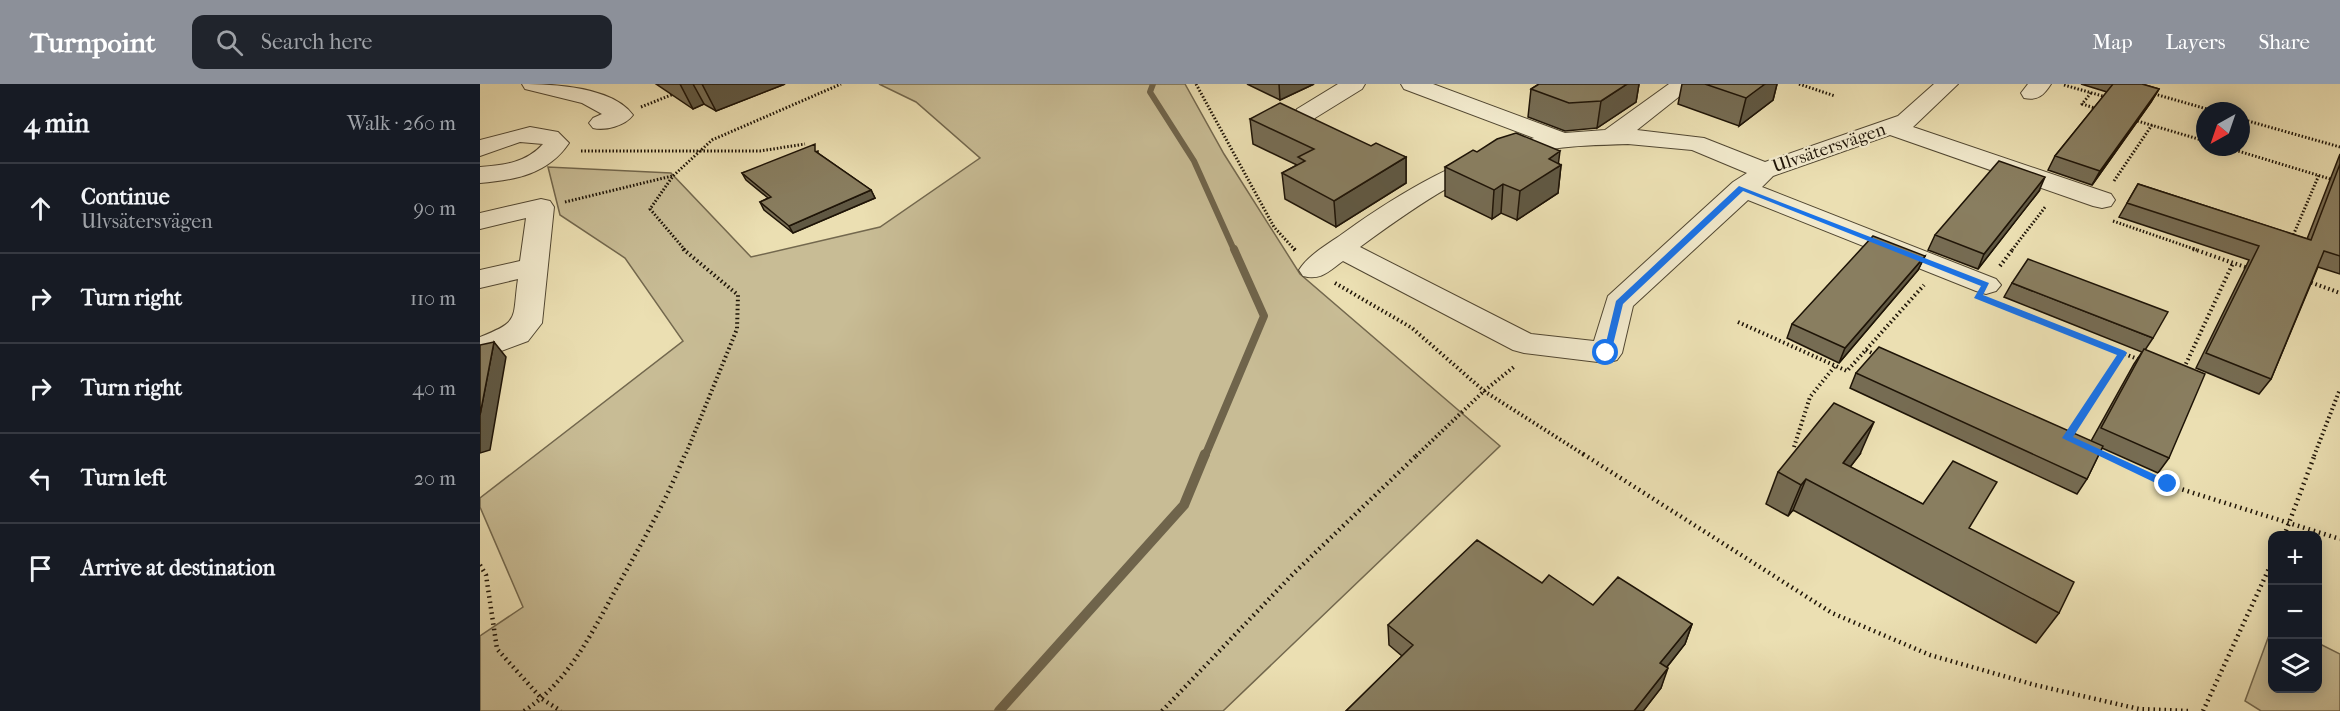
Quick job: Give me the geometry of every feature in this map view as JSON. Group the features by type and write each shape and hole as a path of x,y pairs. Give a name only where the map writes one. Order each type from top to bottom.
{"street":[{"path":"533,84 590,98 611,119"},
{"path":"1300,127 1305,114 1354,84"},
{"path":"1412,84 1560,140"},
{"path":"1613,136 1684,84"},
{"name":"Ulvsätersvägen","path":"1541,345 1606,353 1619,303 1742,188 1764,171 1906,121 1947,84"},
{"path":"1890,127 1928,148 1977,152 2102,200"},
{"path":"480,149 505,138 544,136 531,166 541,207 527,323 516,334 480,349"},
{"path":"1313,270 1374,222 1467,166 1521,147 1560,140 1613,136 1654,138 1703,146 1764,171"},
{"path":"480,175 504,174 531,166"},
{"path":"1742,188 1800,216 1843,219 1941,267 1986,285"},
{"path":"480,221 541,207"},
{"path":"1340,248 1524,343 1541,345"},
{"path":"480,279 534,266"}],"path":[{"path":"524,711 542,699 573,665 668,496 737,329 738,295 682,248 650,209 673,176 712,140 842,84"},
{"path":"1799,84 1835,96"},
{"path":"2060,84 2110,98"},
{"path":"2142,90 2196,106"},
{"path":"611,119 681,92"},
{"path":"2091,93 2082,104 2103,110"},
{"path":"2134,119 2196,138"},
{"path":"2250,122 2340,147"},
{"path":"2152,125 2092,214 2254,270"},
{"path":"544,136 699,151 760,151 805,144"},
{"path":"2250,154 2340,182"},
{"path":"2291,239 2319,175"},
{"path":"541,207 673,176"},
{"path":"2061,186 1977,296 2141,361"},
{"path":"2180,376 2233,263"},
{"path":"1738,322 1847,371 1941,267"},
{"path":"2298,278 2340,293"},
{"path":"1162,711 1292,575 1484,391 1541,345"},
{"path":"1866,350 1887,359"},
{"path":"2077,443 2067,438 2122,353"},
{"path":"1794,447 1810,397 1835,366"},
{"path":"2286,531 2340,389"},
{"path":"1484,391 1832,613 1930,655 2035,685 2139,709 2188,711"},
{"path":"2087,448 2168,484 2340,539"},
{"path":"480,565 486,575 497,648 542,699 561,711"},
{"path":"2203,711 2268,570"}],"shaded area":[{"path":"879,84 1185,84 1224,154 1300,274 1500,446 1223,711 480,711 480,636 523,607 480,507 480,498 683,341 625,258 560,215 548,167 671,173 751,257 880,227 980,158 916,102"},
{"path":"2268,638 2268,693 2322,693 2322,645 2340,654 2340,711 2261,711 2245,701"}],"building":[{"path":"1539,84 1627,84 1601,101 1569,103 1531,89"},
{"path":"1705,84 1765,84 1746,98"},
{"path":"2113,84 2142,84 2159,89 2100,171 2055,156"},
{"path":"1280,103 1371,146 1376,143 1406,157 1334,201 1282,173 1305,161 1298,157 1314,149 1250,119"},
{"path":"1516,133 1560,151 1549,159 1561,165 1520,191 1503,184 1494,190 1445,167 1473,150 1477,152 1497,139"},
{"path":"815,144 815,151 871,190 789,226 760,202 771,197 742,173"},
{"path":"1999,161 2045,177 1984,254 1935,235"},
{"path":"2340,164 2340,256 2324,251 2271,379 2206,353 2259,246 2127,203 2138,184 2311,240"},
{"path":"1873,236 1925,256 1845,348 1792,324"},
{"path":"2028,259 2168,312 2153,338 2012,283"},
{"path":"494,342 480,415 480,345"},
{"path":"1879,347 2103,446 2087,479 1856,373"},
{"path":"2144,349 2205,374 2169,458 2101,428"},
{"path":"1834,403 1874,422 1843,463 1923,504 1953,461 1997,482 1969,528 2074,582 2059,613 1806,479 1801,485 1778,472"},
{"path":"1477,540 1542,583 1549,575 1593,605 1618,577 1692,624 1660,663 1668,668 1634,711 1346,711 1413,645 1388,625"}],"waterway":[{"path":"1153,84 1150,92 1194,161 1234,250"},
{"path":"1205,456 1264,316 1234,249"},
{"path":"999,711 1184,505 1205,454"}],"route":[{"path":"1606,353 1619,303 1742,188 1986,285 1977,296 2122,353 2067,438 2168,484"}]}
